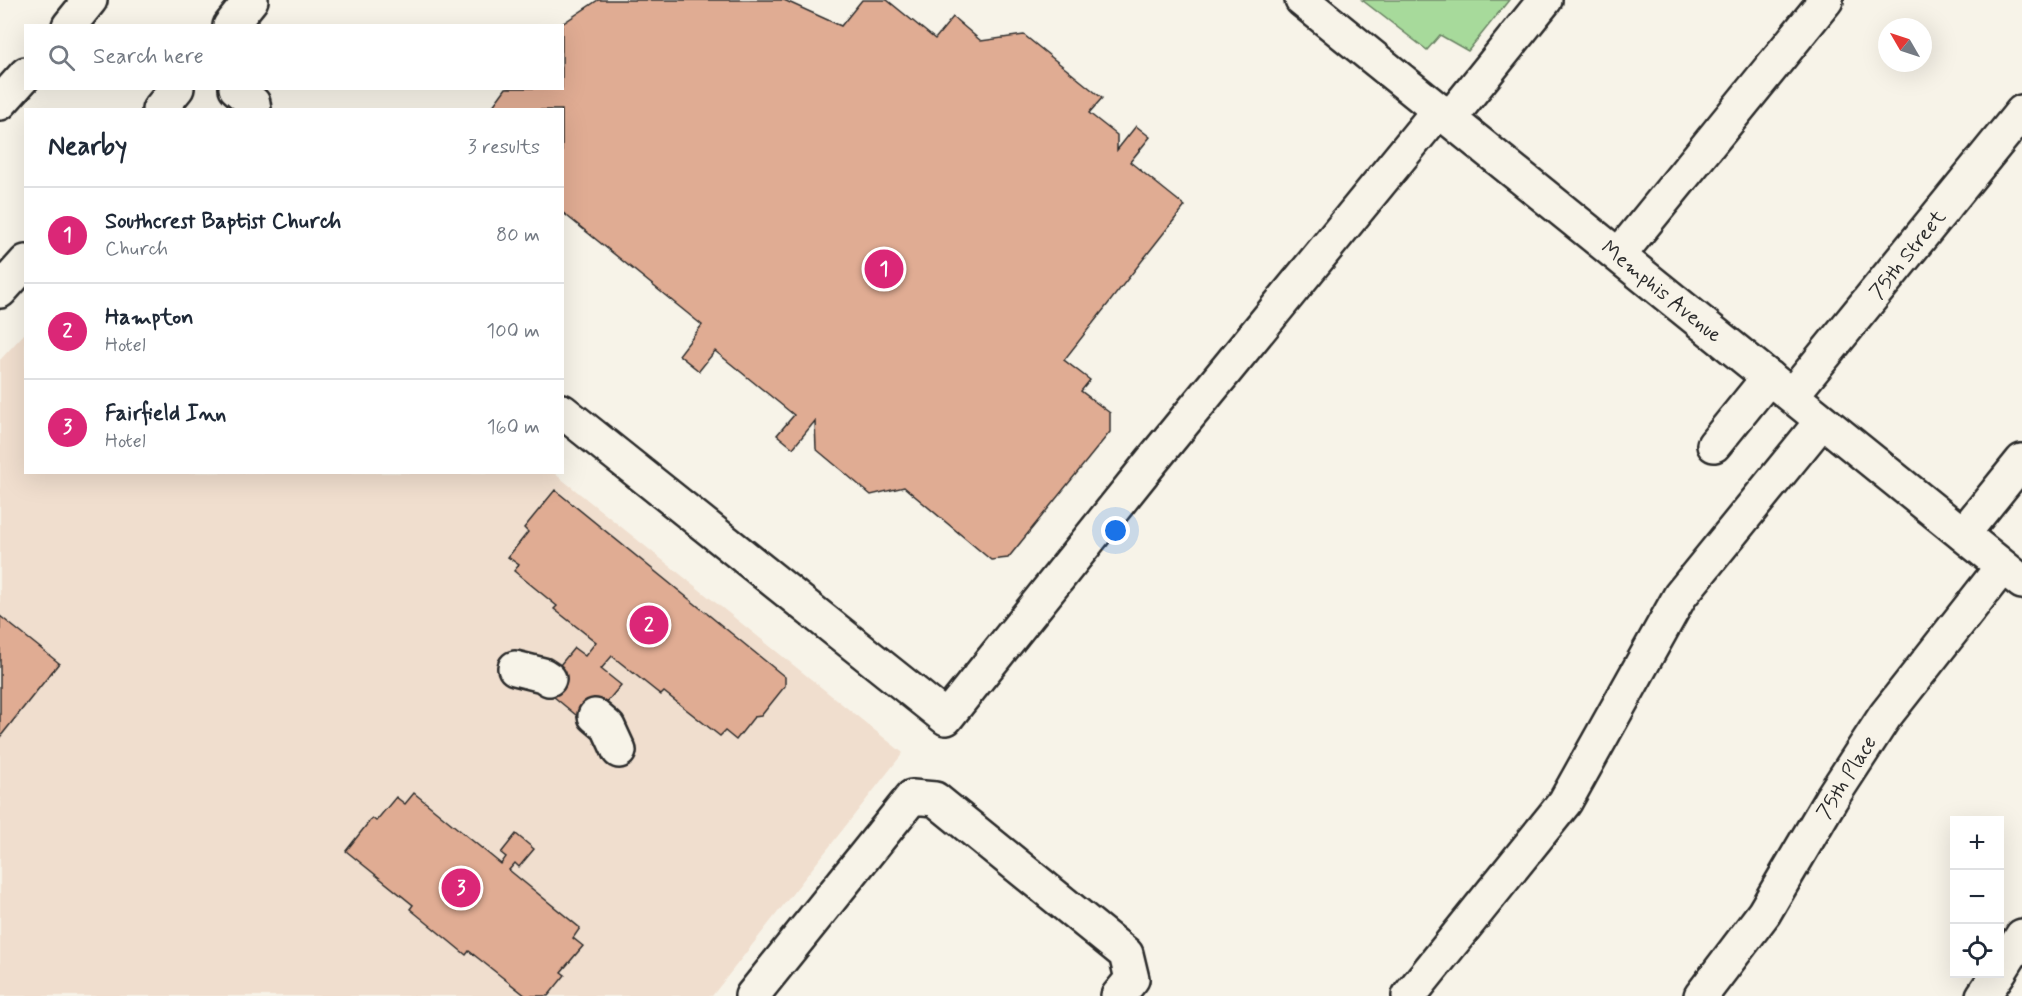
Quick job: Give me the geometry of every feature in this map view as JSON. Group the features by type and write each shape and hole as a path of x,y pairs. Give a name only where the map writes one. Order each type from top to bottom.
{"main road":[{"path":"71,24 90,0"},
{"path":"232,24 251,0"},
{"name":"Memphis Avenue","path":"1302,0 2012,574"},
{"path":"564,413 946,718 1151,462 1444,114 1545,0"},
{"path":"1619,255 1826,0"},
{"path":"0,103 24,76"},
{"path":"161,108 175,90"},
{"path":"238,90 253,103 254,108"},
{"name":"75th Street","path":"1714,445 1780,386 2022,112"},
{"path":"0,291 24,264"},
{"path":"1408,996 1565,801 1680,596 1822,421"},
{"path":"1963,534 2022,461"},
{"name":"75th Place","path":"1701,996 1764,913 1831,799 1885,716 2012,574"},
{"path":"514,668 543,675 549,679"},
{"path":"595,716 608,727 619,751"},
{"path":"752,996 912,797 935,799 1126,954 1132,979 1118,996"},
{"path":"2004,964 2022,936"},
{"path":"1983,996 1995,978"}],"shaded area":[{"path":"24,334 24,474 555,474 903,753 712,996 0,996 0,360"}],"green space":[{"path":"1362,0 1509,0 1468,51 1440,35 1427,50"}],"building":[{"path":"598,0 784,0 841,26 862,0 887,0 935,39 953,17 981,41 1024,35 1102,98 1089,113 1117,135 1117,150 1136,126 1150,137 1130,162 1185,206 1064,360 1090,380 1081,391 1110,413 1110,432 1008,558 991,560 904,487 871,495 816,449 815,421 793,448 777,435 794,415 715,351 699,371 679,355 702,325 564,214 564,108 491,108 505,90 564,90 564,24 562,24"},
{"path":"555,490 785,677 785,686 761,716 754,717 736,740 725,731 720,736 664,692 661,695 612,656 601,669 621,685 588,725 542,687 574,648 585,656 596,642 554,609 557,606 514,571 519,565 508,557 528,532 524,528"},
{"path":"0,616 59,663 0,737"},
{"path":"414,793 501,864 506,857 501,853 516,834 534,849 519,867 515,863 509,870 580,928 573,938 583,946 561,972 565,975 548,996 526,996 469,951 466,955 410,909 413,905 346,851 372,818 376,821 396,797 405,804"}],"place":[{"name":"Southcrest Baptist Church","path":"884,269"},
{"name":"Hampton","path":"649,625"},
{"name":"Fairfield Inn","path":"461,888"}]}
